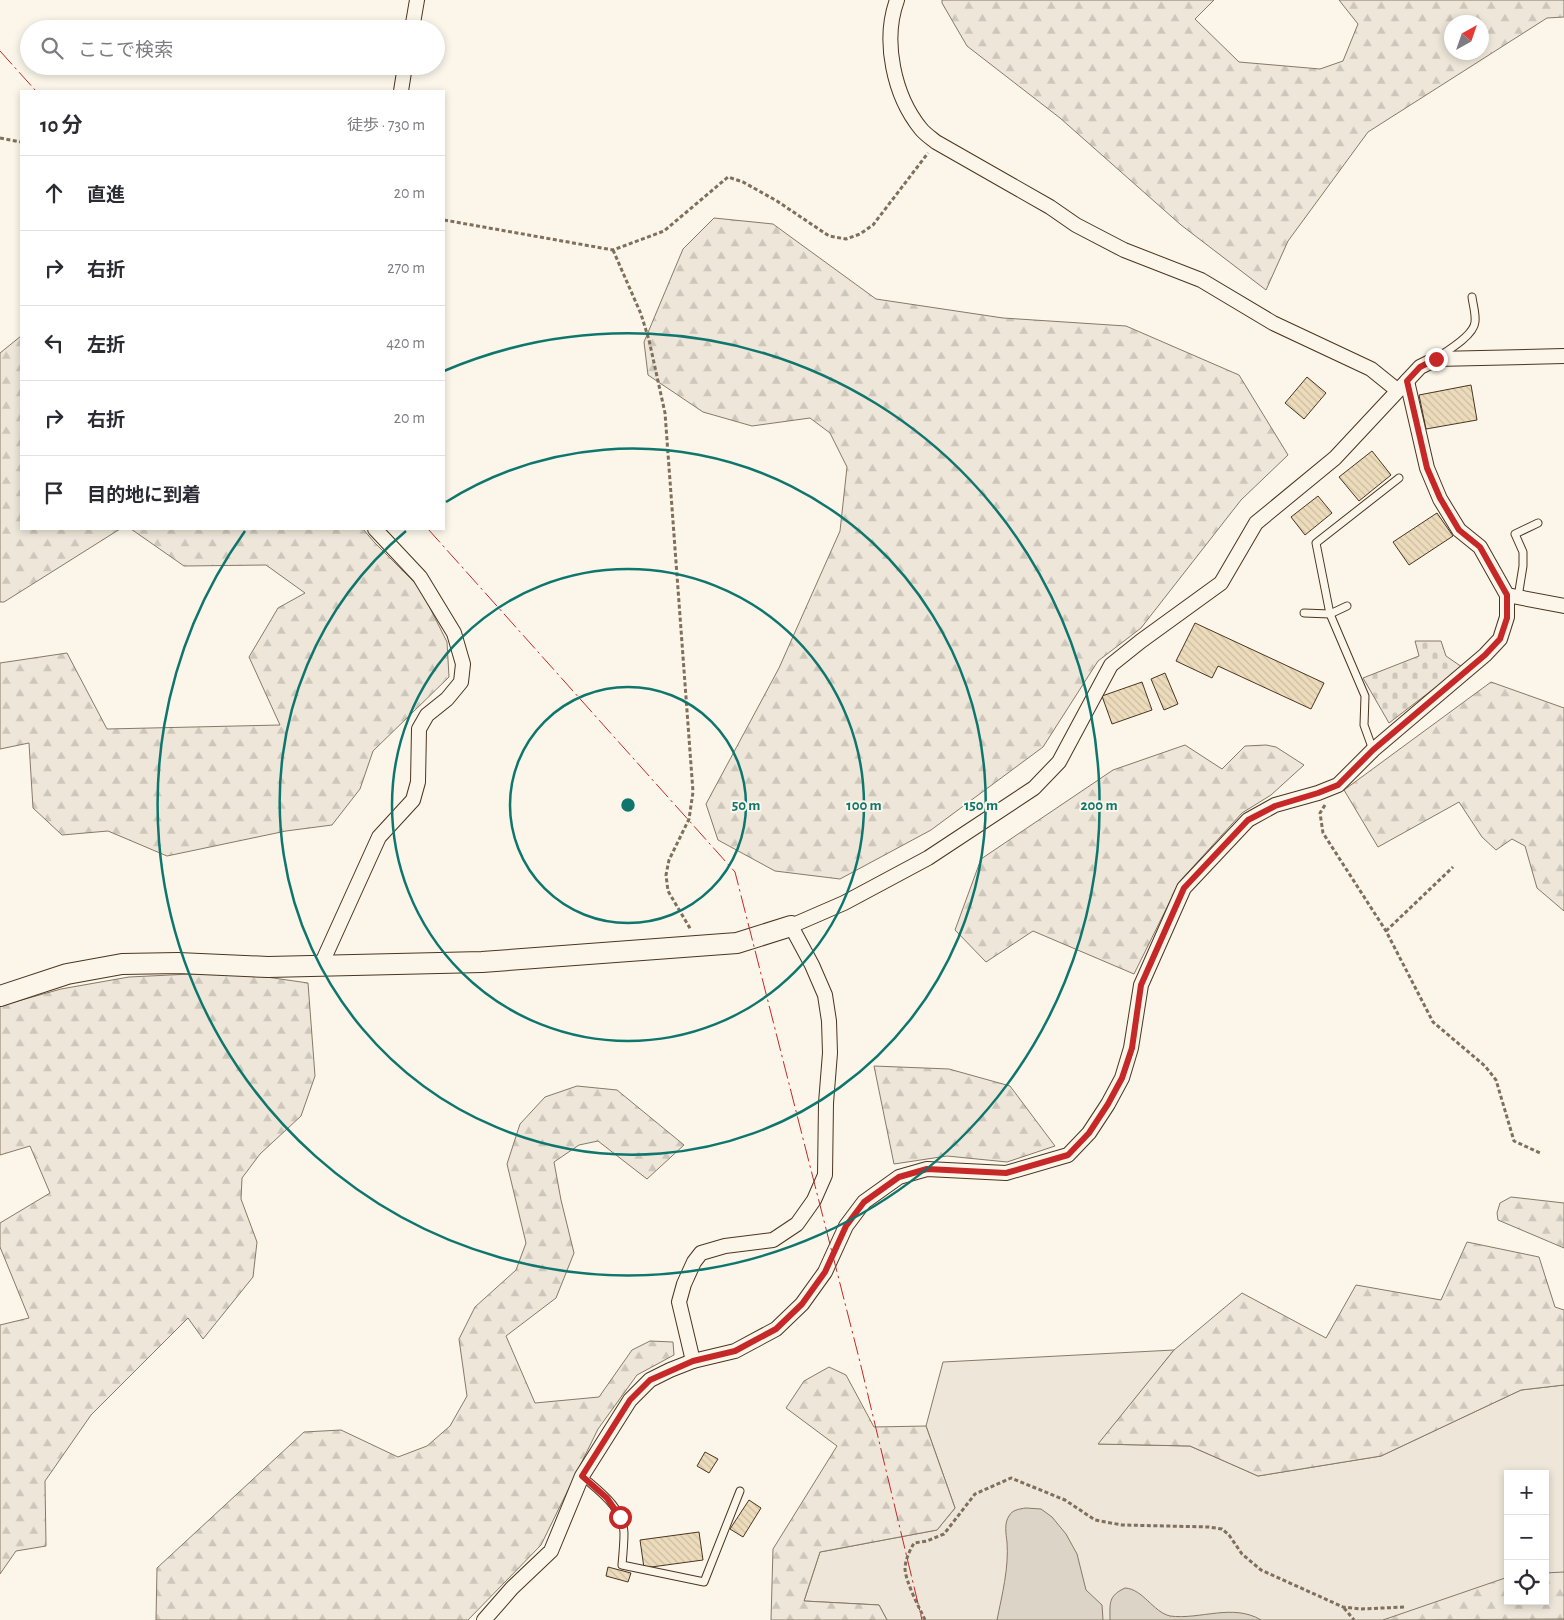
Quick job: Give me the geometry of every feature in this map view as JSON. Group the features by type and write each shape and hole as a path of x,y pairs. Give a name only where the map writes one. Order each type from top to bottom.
{"street":[{"path":"414,20 417,0"},
{"path":"897,0 891,30 890,52 895,77 912,116 922,131 936,142 1092,233 1124,250 1201,280 1273,322 1402,386 1427,468 1440,498 1459,530 1480,547 1513,596 1564,606"},
{"path":"401,90 404,75"},
{"path":"0,996 67,974 122,964 178,963 268,967 482,962 737,943 791,926 844,903 928,858 1034,788 1059,762 1110,665 1221,583 1256,523 1335,458 1420,367 1436,359 1564,356"},
{"path":"321,966 379,837 413,800 418,782 419,729 427,715 447,698 461,682 463,664 454,633 420,577 376,530"},
{"path":"484,1620 512,1588 551,1551 582,1476 630,1400 650,1380 693,1361 735,1351 776,1329 802,1304 825,1272 846,1226 864,1202 899,1177 927,1169 1006,1173 1068,1155 1089,1133 1122,1078 1132,1048 1141,985 1184,888 1248,820 1275,806 1338,785 1373,750 1485,655 1500,639 1513,596"},
{"path":"693,1361 680,1302 684,1284 694,1262 701,1253 725,1246 773,1240 797,1224 814,1200 825,1175 826,1103 830,1053 829,1021 825,995 812,965 791,926"}],"lane":[{"path":"1436,359 1466,338 1472,330 1476,323 1472,298"},
{"path":"1373,750 1364,725 1365,696 1330,614 1316,542 1399,478"},
{"path":"1513,596 1523,566 1523,552 1515,534 1538,523"},
{"path":"1304,613 1330,614 1347,606"},
{"path":"582,1476 607,1498 620,1517 624,1531 622,1565 704,1582 740,1491"}],"path":[{"path":"0,138 20,142"},
{"path":"445,220 613,250 664,231 728,177 743,182 777,201 829,236 846,238 860,234 873,225 936,142"},
{"path":"613,250 641,314 649,340 664,413 694,792 689,819 669,860 666,875 668,891 700,945"},
{"path":"1338,785 1320,813 1322,833 1386,931 1434,1022 1486,1066 1496,1080 1514,1141 1540,1153"},
{"path":"1386,931 1453,867"},
{"path":"925,1620 912,1592 905,1568 908,1554 914,1543 927,1541 944,1534 975,1494 1011,1478 1064,1500 1096,1520 1122,1525 1222,1529 1229,1535 1242,1554 1261,1570 1343,1607 1360,1609 1406,1607"},
{"path":"1343,1607 1354,1620"}],"green space":[{"path":"942,0 1214,0 1195,19 1239,62 1320,69 1343,61 1358,24 1339,0 1564,0 1564,17 1547,18 1489,55 1489,15 1444,15 1444,60 1481,60 1368,132 1288,241 1266,290 1181,225 1060,118 967,46"},
{"path":"714,218 773,224 876,299 1003,318 1126,326 1239,375 1288,455 1241,500 1141,628 1098,661 1043,747 931,830 840,879 775,871 718,840 706,804 779,668 840,531 847,467 830,433 810,418 752,426 703,412 648,375 644,342 683,249"},
{"path":"20,337 20,530 118,530 4,602 0,602 0,353"},
{"path":"132,530 364,530 420,588 447,642 449,677 373,751 360,789 332,825 286,831 167,856 108,831 62,835 33,808 29,743 0,749 0,663 67,653 107,729 280,725 249,657 278,608 305,593 266,565 184,566"},
{"path":"1415,641 1441,641 1446,656 1462,667 1389,723 1363,678 1419,656"},
{"path":"1491,682 1564,708 1564,911 1537,888 1525,846 1512,839 1496,850 1482,837 1459,802 1378,847 1344,790"},
{"path":"1185,745 1222,769 1245,746 1266,745 1276,747 1304,765 1271,795 1242,813 1180,881 1134,974 1033,931 986,962 955,930 981,859 1113,770"},
{"path":"232,972 308,983 315,1076 301,1116 260,1154 242,1178 241,1199 257,1242 253,1277 203,1339 188,1318 91,1415 45,1481 46,1546 16,1551 0,1574 0,1325 29,1318 0,1247 0,1223 50,1193 30,1146 0,1155 0,1006 61,989 129,977"},
{"path":"874,1066 949,1069 1010,1086 1055,1146 1007,1162 947,1156 894,1164"},
{"path":"577,1086 617,1090 684,1145 647,1179 598,1141 579,1145 554,1162 574,1253 556,1298 506,1336 535,1403 599,1397 632,1350 650,1341 673,1342 674,1355 637,1375 598,1429 541,1545 468,1620 156,1620 157,1568 304,1432 341,1430 398,1457 427,1446 450,1426 467,1396 459,1339 475,1307 516,1270 526,1243 507,1164 520,1124 545,1097"},
{"path":"1511,1197 1564,1203 1564,1248 1498,1220 1497,1213 1500,1203"},
{"path":"1467,1242 1539,1257 1555,1307 1564,1310 1564,1385 1521,1390 1381,1456 1258,1476 1190,1446 1098,1444 1174,1350 1242,1293 1326,1338 1356,1285 1441,1300"},
{"path":"1174,1350 1099,1444 1190,1446 1258,1476 1381,1456 1521,1390 1564,1385 1564,1620 887,1620 879,1605 804,1601 820,1552 937,1530 955,1508 926,1426 943,1362"},
{"path":"829,1367 846,1375 874,1427 926,1426 955,1508 937,1530 820,1552 804,1601 879,1605 887,1620 771,1620 773,1549 837,1446 786,1408 804,1381"},
{"path":"1564,1572 1564,1619 1383,1620 1504,1578 1504,1605 1549,1605 1549,1573"}],"shaded area":[{"path":"1026,1508 1041,1509 1052,1517 1066,1534 1077,1554 1086,1590 1102,1605 1103,1620 997,1620 1007,1562 1006,1522 1012,1512"},
{"path":"1125,1588 1137,1592 1158,1610 1170,1616 1181,1617 1228,1612 1250,1615 1261,1620 1110,1620 1111,1601 1115,1594"}],"building":[{"path":"1307,377 1326,393 1304,419 1285,403"},
{"path":"1471,385 1477,420 1426,429 1419,395"},
{"path":"1372,451 1391,475 1359,501 1339,477"},
{"path":"1318,496 1332,513 1305,535 1291,517"},
{"path":"1437,513 1453,536 1409,565 1393,542"},
{"path":"1195,623 1324,683 1311,709 1218,666 1212,678 1176,661"},
{"path":"1165,673 1178,704 1164,710 1151,679"},
{"path":"1142,682 1152,710 1112,724 1102,696"},
{"path":"705,1452 718,1459 709,1473 697,1466"},
{"path":"749,1500 761,1508 743,1537 730,1529"},
{"path":"699,1532 703,1560 644,1568 640,1540"},
{"path":"608,1567 631,1573 628,1582 606,1576"}],"power":[{"path":"0,51 20,73"},
{"path":"22,75 35,90"},
{"path":"429,530 735,872 860,1362 922,1620"}],"route":[{"path":"620,1517 607,1498 582,1476 630,1400 650,1380 693,1361 735,1351 776,1329 802,1304 825,1272 846,1226 864,1202 899,1177 927,1169 1006,1173 1068,1155 1089,1133 1122,1078 1132,1048 1141,985 1184,888 1248,820 1275,806 1338,785 1373,750 1485,655 1500,639 1507,618 1507,595 1480,547 1459,530 1440,498 1427,468 1407,381 1420,367 1436,359"}]}
